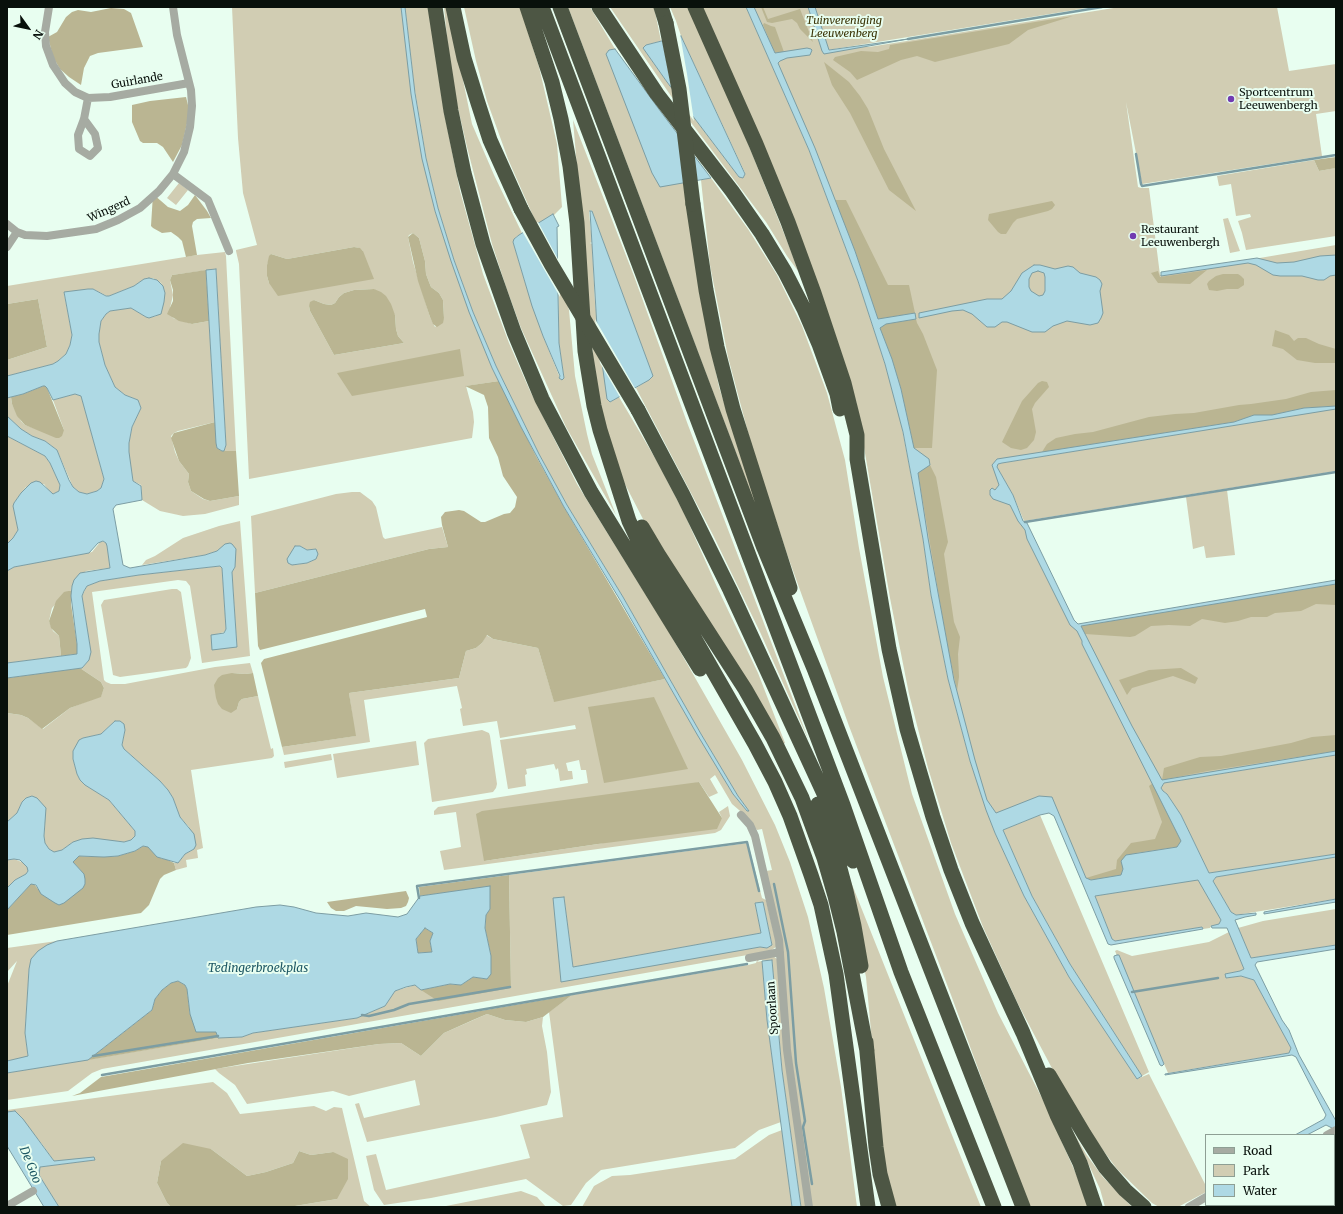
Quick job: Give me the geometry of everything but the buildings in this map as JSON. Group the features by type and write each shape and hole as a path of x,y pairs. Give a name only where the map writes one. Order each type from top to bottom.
{"highway":[{"path":"435,7 457,145 471,202 494,278 525,360 542,399 591,492 705,677 755,744"},
{"path":"453,7 464,58 478,103 502,168 521,209 551,264 638,410 714,556 826,798 901,972 994,1207"},
{"path":"527,7 552,82 565,137 577,223 582,313 588,372 600,430 629,521 645,554 755,744 775,782 790,816 812,875 830,946 840,1003 868,1207"},
{"path":"542,7 843,805 901,972"},
{"path":"560,7 764,548 815,671 1023,1207"},
{"path":"599,7 657,94 754,222 785,272 804,308 819,344 837,394 848,439 857,459"},
{"path":"661,7 666,23 679,89 693,204 706,290 717,347 733,409 777,543 815,671"},
{"path":"695,7 756,144 788,222 844,382 857,435 857,459 888,649 918,771 940,839 969,916 995,976 1023,1034 1057,1115 1080,1163 1095,1207"},
{"path":"614,475 658,554 746,688 793,778 816,835 835,896 844,932 867,1051"},
{"path":"787,714 834,850 854,926 864,988 867,1051 876,1147 882,1181 889,1207"},
{"path":"1023,1034 1090,1145 1114,1178 1144,1207"}],"street":[{"path":"49,7 45,32 46,46 53,65 64,83 75,92 88,98 84,119"},
{"name":"Wingerd","path":"7,224 17,232 25,235 47,236 96,230 140,208 159,191 173,174 184,152 190,127 192,101 177,36 174,7"},
{"name":"Guirlande","path":"88,98 110,97 189,83"},
{"path":"173,174 208,200 229,251"},
{"path":"7,247 17,232"},
{"name":"Spoorlaan","path":"740,814 750,824 755,836 780,952 787,1050 809,1207"},
{"path":"749,958 780,952"},
{"path":"7,1206 33,1191"},
{"path":"1189,1207 1205,1199"}],"green space":[{"path":"232,7 401,7 435,211 492,368 499,381 466,386 473,412 474,422 472,438 249,479 239,264 236,250 257,245 243,193 238,138","holes":["413,233 419,238 429,282 431,287 439,293 443,300 444,318 435,327 430,317 413,262 408,237","354,247 363,251 269,283 267,276 267,265 271,254 287,259","374,289 395,315 398,336 404,343 334,355 310,311 309,306 314,300 331,305 335,303 344,293 354,290"]},
{"path":"405,7 428,7 444,112 460,191 483,274 509,343 530,391 577,484 669,632 742,760 775,825 790,862 808,917 824,988 841,1087 857,1207 812,1207 766,871 772,870 762,829 757,830 746,816 732,804 715,775 710,779 718,793 709,797 699,782 484,861 598,844 722,818 719,812 728,806 730,816 721,830 715,833 444,870 440,851 461,847 456,812 434,815 434,811 438,807 588,783 586,770 581,770 579,760 566,763 568,771 572,771 573,779 560,781 558,768 556,770 554,764 526,769 526,786 508,789 500,740 576,729 575,725 500,738 497,721 463,726 460,709 462,708 457,686 364,700 370,742 284,755 282,747 355,736 349,693 459,678 466,651 476,648 482,643 486,635 493,639 538,648 554,701 665,679 733,794 747,811 749,811 738,796 701,734 623,597 567,505 539,454 496,366 473,312 454,260 438,208 426,158 415,93"},
{"path":"444,7 448,7 472,124 494,175 522,233 516,237 513,242 543,336 560,378 564,378 559,343 558,272 569,310 575,376 587,434 592,454 616,515 566,427 521,328 506,287 492,244 451,78"},
{"path":"464,7 520,7 539,67 557,144 562,207 553,216 537,225 508,159 487,101"},
{"path":"568,7 590,7 615,49 609,50 685,183 700,296 719,387 763,525"},
{"path":"610,7 654,7 661,41 646,45 643,48 739,177 743,178 745,173 681,36 670,7 689,7 745,136 798,271 766,222 671,96"},
{"path":"702,7 746,7 809,150 858,281 899,412 923,539 931,595 948,679 970,761 995,833 1024,896 1069,977 1137,1079 1149,1074 1205,1184 1205,1193 1178,1207 1159,1207 1152,1203 1117,1169 1105,1153 1080,1117 1055,1074 1018,1004 983,927 951,843 928,768 909,694 890,598 856,401"},
{"path":"749,7 811,7 824,51 869,47 1120,7 1277,7 1289,71 1336,64 1336,111 1316,114 1322,156 1142,184 1126,102 1138,187 1149,188 1160,275 1336,245 1336,471 1024,521 1013,495 997,467 998,464 1002,463 1284,417 998,461 995,468 1072,622 1077,626 1336,582 1336,753 1158,783 1203,873 1088,892 1054,811 993,823 985,801 950,671 912,460 889,361 811,148"},
{"name":"Tuinvereniging Leeuwenberg","path":"815,7 1093,7 828,50"},
{"path":"573,120 634,276 688,425 809,741 760,632 713,535 636,388 651,378 652,374 591,210 589,212 592,242 590,243 592,244 595,303 610,402 619,397 658,463 684,513 758,673 785,743 781,746 659,550 612,459 597,404"},
{"path":"1314,160 1319,171 1335,168 1336,236 1246,250 1238,221 1251,217 1250,214 1236,216 1231,184 1219,186 1217,176"},
{"path":"711,178 748,229 777,275 802,326 827,393 845,460 859,548 883,677 912,794 955,914 998,1013 1044,1102 1077,1176 1088,1207 1029,1207 951,995 849,726 787,554 753,451 728,357 710,265 701,180"},
{"path":"179,183 188,190 176,205 167,198"},
{"path":"1228,218 1240,251 1230,253 1223,219"},
{"path":"225,252 236,451 224,451 226,445 216,269 172,275 170,280 173,295 170,308 173,318 192,324 209,321 215,422 178,431 171,436 179,461 189,474 188,482 191,491 203,499 210,501 239,496 239,505 205,514 183,516 160,511 142,500 141,485 133,481 129,458 129,443 132,427 141,408 138,400 125,395 115,387 105,365 99,342 101,321 110,311 131,308 146,317 156,316 165,293 161,283 153,278 145,279 134,286 109,296 93,289 64,293 72,335 66,354 53,364 7,376 7,360 47,347 38,299 7,304 7,286 197,255"},
{"path":"75,394 81,396 104,479 101,488 87,494 79,492 73,487 57,450 45,441 32,436 21,429 7,416 7,398 11,397 12,404 21,421 25,425 42,431 64,430 53,400"},
{"path":"7,436 45,456 50,463 60,485 59,491 53,494 51,494 44,484 26,487 14,503 18,530 7,544"},
{"path":"1227,490 1235,555 1206,558 1204,546 1193,549 1186,497"},
{"path":"360,492 372,501 376,507 383,537 385,539 442,527 448,547 429,549 255,593 251,516 336,494","holes":["295,546 300,546 307,550 316,549 316,559 307,563 294,565"]},
{"path":"240,521 250,656 202,663 190,586 186,581 178,580 92,592 104,680 106,682 111,684 125,684 215,667 250,663 253,673 232,673 237,709 239,702 242,699 258,696 274,756 272,758 191,770 203,848 197,850 198,858 186,860 187,867 176,870 174,863 178,863 185,854 194,849 189,827 180,817 173,798 168,790 124,749 122,745 125,730 120,722 115,721 101,734 83,738 73,751 73,759 80,780 109,800 135,831 135,836 131,840 124,842 73,842 62,850 54,853 45,843 45,825 32,796 26,798 22,802 17,813 7,822 7,713 21,715 28,718 43,729 70,708 101,696 104,688 101,682 80,668 82,668 89,660 90,647 82,596 87,586 100,581 139,575 220,566 222,567 226,629 224,632 214,635 237,647 232,572 235,567 235,556 220,549 205,555 142,565 146,560 183,538 219,526"},
{"path":"101,541 107,543 110,568 86,571 72,586 71,591 68,591 52,608 49,621 53,631 59,636 61,656 7,663 7,571 14,567 92,552"},
{"path":"177,589 181,592 191,658 188,666 186,668 120,677 113,675 101,605 104,600"},
{"path":"482,730 489,733 490,736 497,784 496,788 493,792 432,802 424,743 428,739"},
{"path":"416,741 419,765 337,778 333,754"},
{"path":"331,754 332,760 285,768 284,762"},
{"path":"1336,755 1336,854 1209,873 1181,815 1167,794 1161,788 1164,783"},
{"path":"1040,815 1149,1072 1142,1076 1070,964 1032,896 1003,830"},
{"path":"748,843 762,898 766,900 776,947 770,951 102,1069 92,1073 68,1091 7,1100 7,1073 218,1038 242,1037 253,1033 357,1018 385,1006 395,991 415,985 421,990 511,988 509,875","holes":["564,897 573,967 761,933 755,903 763,902 772,944 767,948 760,947 561,978"]},
{"path":"841,857 981,1207 896,1206 891,1192 882,1151 866,977"},
{"path":"1336,857 1336,899 1236,915 1231,912 1213,881 1216,877"},
{"path":"14,859 24,863 28,867 28,871 7,888 7,860"},
{"path":"1198,879 1221,920 1219,924 1203,929 1202,927 1115,941 1112,939 1095,896"},
{"path":"1336,909 1336,945 1251,958 1238,928 1263,921"},
{"path":"1229,932 1244,969 1226,974 1226,978 1241,976 1254,980 1291,1047 1291,1050 1289,1053 1168,1073 1115,951 1117,950 1132,956 1209,942"},
{"path":"57,941 47,945 29,969 25,1033 28,1057 7,1061 7,986 17,961 7,972 7,948"},
{"path":"773,956 777,959 806,1207 801,1207 782,1070 772,960 759,960 757,962 762,961 767,1020 781,1122 759,1130 735,1148 601,1170 586,1183 571,1205 563,1206 526,1179 431,1198 384,1205 374,1190 366,1156 376,1154 386,1190 530,1158 520,1125 563,1117 549,1012 572,995 748,965 756,963 758,958"},
{"path":"487,1014 505,1020 526,1022 543,1017 542,1026 547,1052 551,1092 547,1105 496,1117 367,1142 355,1104 359,1103 364,1118 420,1105 415,1080 349,1096 333,1091 247,1104 235,1085 215,1069 379,1044 401,1043 421,1056 444,1033"},
{"path":"213,1082 227,1093 240,1114 314,1106 326,1111 334,1107 342,1108 364,1201 371,1207 289,1207 337,1199 333,1152 311,1155 299,1151 293,1163 266,1172 247,1176 211,1149 161,1161 157,1183 167,1203 171,1207 59,1207 39,1175 40,1167 94,1160 54,1161 15,1111 7,1112 7,1110"},
{"path":"782,1130 792,1207 582,1207 594,1186 612,1176 630,1175 735,1159 769,1135"},
{"path":"1072,1130 1086,1154 1102,1176 1132,1207 1105,1207 1100,1189 1080,1146 1071,1131"},
{"path":"521,1191 537,1197 546,1207 441,1207"}],"shaded area":[{"path":"761,7 763,7 768,19 800,9 813,42 792,19 772,23 767,22"},
{"path":"111,8 124,9 131,13 143,47 98,53 90,56 84,68 81,85 60,69 53,57 48,37 57,32 66,17 72,12 78,10 91,12"},
{"path":"1073,16 1028,30 1009,44 935,62 917,56 901,60 857,80 850,72 833,60 835,57 861,51 878,52 889,49 890,45"},
{"path":"764,23 775,27 784,52 775,53 763,25"},
{"path":"824,62 849,82 860,96 868,109 884,149 916,211 889,190 850,113 832,85"},
{"path":"186,97 189,109 188,119 182,145 173,162 163,147 157,143 143,143 140,141 132,122 132,105 150,101"},
{"path":"1336,157 1336,168 1319,171 1314,160"},
{"path":"153,194 168,207 180,211 188,205 195,195 207,211 211,218 197,219 193,222 192,226 197,255 186,257 182,241 178,237 171,232 162,233 151,226"},
{"path":"834,200 846,200 888,285 909,285 915,313 878,319 855,251"},
{"path":"1052,201 1055,205 1052,209 1017,219 1006,234 1001,234 998,232 988,220 989,214"},
{"path":"413,233 419,238 425,261 426,274 431,287 439,293 443,300 443,323 437,327 433,324 430,317 418,281 408,237"},
{"path":"354,247 360,248 363,251 374,279 278,296 269,283 267,276 267,265 271,254 287,259"},
{"path":"206,270 209,321 192,324 179,321 167,314 173,301 173,290 170,280 172,275"},
{"path":"1207,270 1190,284 1158,283 1151,273 1158,271 1160,277"},
{"path":"1223,274 1238,274 1244,279 1244,285 1238,289 1217,291 1209,290 1207,284 1209,281 1216,276"},
{"path":"374,289 386,296 391,304 395,315 398,336 404,343 334,355 310,311 310,302 314,300 331,305 335,303 344,293 354,290"},
{"path":"38,299 47,347 7,360 7,304"},
{"path":"916,319 937,370 932,448 914,448 901,389 892,359 880,328 886,324"},
{"path":"1275,330 1289,335 1294,341 1298,338 1306,338 1336,349 1336,363 1315,363 1297,360 1283,349 1272,346"},
{"path":"460,349 464,376 352,396 337,373"},
{"path":"499,381 536,456 564,507 665,679 554,702 538,648 493,639 487,635 482,643 476,648 466,651 459,678 349,693 356,736 282,747 261,663 264,659 427,617 425,609 260,650 258,646 255,593 429,549 448,547 441,517 445,512 459,510 464,511 481,522 510,513 515,507 517,497 503,476 498,457 489,438 488,407 484,395 465,386"},
{"path":"1042,381 1047,382 1049,387 1035,403 1032,409 1036,432 1034,440 1027,448 1021,450 1011,448 1002,442 1022,401 1038,383"},
{"path":"43,386 47,388 64,430 62,436 59,438 25,425 17,416 12,404 11,397"},
{"path":"1336,390 1336,406 1304,408 1272,415 1254,415 1234,422 1042,452 1047,444 1056,438 1093,432 1149,417 1194,413 1286,399 1311,392"},
{"path":"215,422 217,448 222,451 236,451 239,496 210,501 191,491 188,482 189,474 179,461 171,438 174,433"},
{"path":"930,465 936,477 948,542 944,554 954,622 960,637 958,654 959,677 957,691 947,644 918,473"},
{"path":"1336,584 1336,605 1316,604 1301,611 1275,613 1267,617 1251,617 1225,623 1202,619 1190,626 1151,626 1135,636 1130,637 1085,634 1080,626"},
{"path":"71,591 71,604 77,654 61,656 59,636 51,628 49,621 56,601 64,592"},
{"path":"80,668 101,682 104,688 101,697 70,708 42,729 28,718 21,715 7,713 7,678"},
{"path":"1181,668 1198,678 1195,684 1173,676 1132,688 1127,695 1119,680 1149,670"},
{"path":"232,673 253,673 258,696 242,699 239,702 237,709 231,713 222,709 218,704 214,685 218,678 222,675"},
{"path":"654,697 688,769 604,783 588,707"},
{"path":"1336,735 1336,751 1208,771 1162,780 1164,768 1200,757 1221,756 1291,743 1312,737"},
{"path":"699,782 722,818 717,829 598,844 484,861 476,814 482,811"},
{"path":"1153,783 1181,841 1177,847 1136,853 1123,869 1121,875 1091,880 1086,878 1116,869 1117,860 1131,843 1155,839 1162,822 1149,786"},
{"path":"143,846 148,847 162,859 166,859 174,863 176,870 164,875 160,879 149,905 141,913 7,935 7,910 31,884 34,884 38,889 84,874 73,862 79,856 118,856 135,851"},
{"path":"509,875 511,988 438,1001 421,990 450,984 461,985 473,977 487,979 491,956 485,928 486,915 490,909 490,887 420,896 419,887"},
{"path":"406,891 409,898 408,902 406,906 401,908 387,909 356,906 344,911 336,911 331,908 327,902"},
{"path":"425,928 433,933 430,941 432,952 418,953 416,939"},
{"path":"178,981 185,985 187,989 190,1014 216,1032 218,1038 88,1060 152,1010 155,999 162,990 171,983"},
{"path":"572,995 543,1017 526,1022 505,1020 487,1014 444,1033 421,1056 401,1043 379,1044 248,1063 72,1096 80,1093 101,1077"},
{"path":"183,1143 211,1149 247,1176 266,1172 293,1163 299,1151 311,1155 333,1152 348,1159 348,1179 337,1199 289,1207 171,1207 167,1203 157,1183 161,1161"}],"water":[{"path":"401,7 405,7 415,93 426,158 438,208 454,260 473,312 496,366 539,454 567,505 623,597 701,734 738,796 749,811 747,811 733,794 564,507 521,427 492,368 469,312 435,211 422,159 411,94"},
{"path":"746,7 754,7 775,53 807,48 812,50 810,55 787,58 778,63 815,148 855,251 878,319 915,313 916,319 886,324 880,328 892,359 901,389 914,448 929,459 930,465 918,473 928,538 954,680 987,800 996,813 1039,796 1052,797 1086,878 1091,880 1121,875 1123,869 1121,861 1126,855 1177,847 1181,841 1082,644 1077,631 1070,625 1027,539 1025,530 1018,521 1010,505 993,499 990,495 990,490 992,488 995,490 999,485 992,465 997,459 1234,422 1254,415 1272,415 1304,408 1336,406 1336,409 1002,463 998,464 997,467 1013,495 1023,521 1027,523 1074,620 1078,624 1336,580 1336,584 1081,626 1132,726 1162,780 1336,751 1336,755 1164,783 1161,788 1167,794 1181,815 1209,873 1336,854 1336,857 1216,877 1213,881 1231,912 1236,915 1256,913 1256,915 1235,920 1251,958 1336,945 1336,949 1257,962 1255,965 1282,1020 1289,1030 1299,1055 1336,1121 1336,1134 1332,1128 1326,1125 1309,1134 1297,1134 1324,1119 1326,1115 1296,1057 1292,1055 1165,1075 1289,1053 1291,1048 1254,980 1241,976 1226,978 1225,974 1244,969 1227,928 1212,928 1211,926 1219,924 1221,920 1198,880 1095,896 1112,939 1115,941 1202,927 1203,929 1111,945 1108,944 1054,816 1049,813 1040,815 1003,830 1032,896 1070,964 1142,1076 1137,1079 1069,977 1024,896 995,833 970,761 948,679 931,595 923,539 903,432 885,364 858,281 809,150"},
{"path":"808,7 815,7 829,50 908,39 824,54"},
{"path":"681,36 745,174 743,178 739,177 643,48 646,45"},
{"path":"615,49 711,178 660,187 652,173 606,54 609,50"},
{"path":"590,211 592,211 653,376 649,380 610,402 607,399 597,327"},
{"path":"553,214 559,226 557,227 558,294 559,343 564,378 562,380 559,378 560,376 532,306 513,242 519,235"},
{"path":"1336,255 1336,275 1330,276 1324,280 1302,276 1273,275 1256,265 1248,263 1161,276 1161,272 1257,258 1277,263 1294,262 1320,256"},
{"path":"1034,265 1055,269 1068,266 1073,267 1080,273 1096,277 1102,284 1100,291 1103,313 1098,323 1090,325 1067,321 1053,326 1045,332 1032,332 1007,322 1002,322 995,327 987,327 972,314 963,310 919,318 919,313 987,299 1002,299 1011,291 1022,273","holes":["1038,271 1044,273 1045,291 1043,295 1039,296 1031,291 1029,287 1029,279 1032,273"]},
{"path":"216,269 226,445 224,451 217,448 216,443 206,270"},
{"path":"149,278 157,280 163,286 165,293 161,314 149,318 131,308 110,311 101,321 99,334 99,342 105,365 115,387 125,395 138,400 141,408 132,427 129,452 133,481 141,486 142,500 116,505 113,509 123,565 130,568 205,555 217,551 225,544 232,544 236,549 235,567 232,572 237,647 212,650 211,635 224,633 226,629 222,568 220,566 139,575 100,581 87,586 82,596 91,652 89,660 82,668 7,678 7,663 77,654 71,596 74,580 80,573 110,568 107,546 103,541 98,543 89,553 14,567 7,571 7,544 18,530 13,506 14,503 31,483 36,481 40,482 53,494 59,491 60,485 50,463 45,456 7,436 7,416 21,429 32,436 45,441 57,450 69,480 73,487 79,492 87,494 97,491 101,488 104,479 81,396 75,394 53,400 47,388 43,386 23,394 7,398 7,376 53,364 66,354 72,335 64,292 93,289 106,296 109,296"},
{"path":"295,546 300,546 307,550 316,549 318,554 316,559 307,563 292,565 288,563 287,559"},
{"path":"115,721 120,721 124,724 125,730 122,745 124,749 160,781 173,798 180,817 194,834 196,845 194,849 185,854 178,863 157,857 148,847 143,846 135,851 118,856 79,856 73,862 84,874 85,884 83,888 64,903 59,905 55,903 41,894 36,885 31,884 7,910 7,888 28,871 27,867 20,860 7,860 7,822 17,813 22,802 26,798 32,796 37,798 46,808 45,843 49,849 54,852 62,850 73,842 82,839 93,838 124,842 131,840 135,836 135,831 109,800 85,785 80,780 73,759 73,751 79,740 101,734"},
{"name":"Tedingerbroekplas","path":"490,886 490,909 486,915 485,928 491,956 491,974 487,979 473,977 461,985 450,984 421,990 415,985 406,987 395,991 385,1006 357,1018 253,1033 242,1037 218,1038 216,1032 196,1032 190,1014 187,989 185,985 178,981 171,983 162,990 155,999 152,1010 88,1060 7,1073 7,1061 28,1056 25,1033 29,969 31,959 38,951 47,945 57,941 256,907 280,905 316,913 348,916 366,913 398,917 407,914 420,896","holes":["425,928 433,933 430,941 432,952 418,953 416,939"]},
{"path":"564,897 573,967 761,933 755,903 763,902 772,945 767,948 760,947 561,982 553,898"},
{"path":"1336,899 1336,902 1264,914 1264,912"},
{"path":"1119,955 1164,1064 1162,1066 1160,1065 1114,958 1114,956"},
{"path":"772,960 782,1070 801,1207 792,1207 767,1020 762,961"},
{"name":"De Goo","path":"15,1111 23,1119 54,1161 94,1157 95,1160 40,1167 39,1175 59,1207 44,1207 7,1146 7,1112"},
{"path":"1335,1138 1336,1138 1335,1150"}],"pier":[{"path":"680,34 694,121 672,91 662,39"},
{"path":"538,222 559,261 560,297 522,231"},
{"path":"595,319 636,390 621,399 600,363"}],"waterway":[{"path":"908,39 1102,7"},
{"path":"1136,154 1142,186 1336,155"},
{"path":"1025,522 1336,472"},
{"path":"419,898 417,886 747,842 759,891"},
{"path":"774,884 788,952 796,1063 805,1121 803,1127 812,1184"},
{"path":"102,1075 747,964"},
{"path":"1132,992 1218,978"},
{"path":"362,1015 369,1016 394,1010 409,1004 510,987"},
{"path":"93,1056 218,1036"}],"place":[{"name":"Sportcentrum Leeuwenbergh","path":"1231,99"},
{"name":"Restaurant Leeuwenbergh","path":"1133,236"}]}
